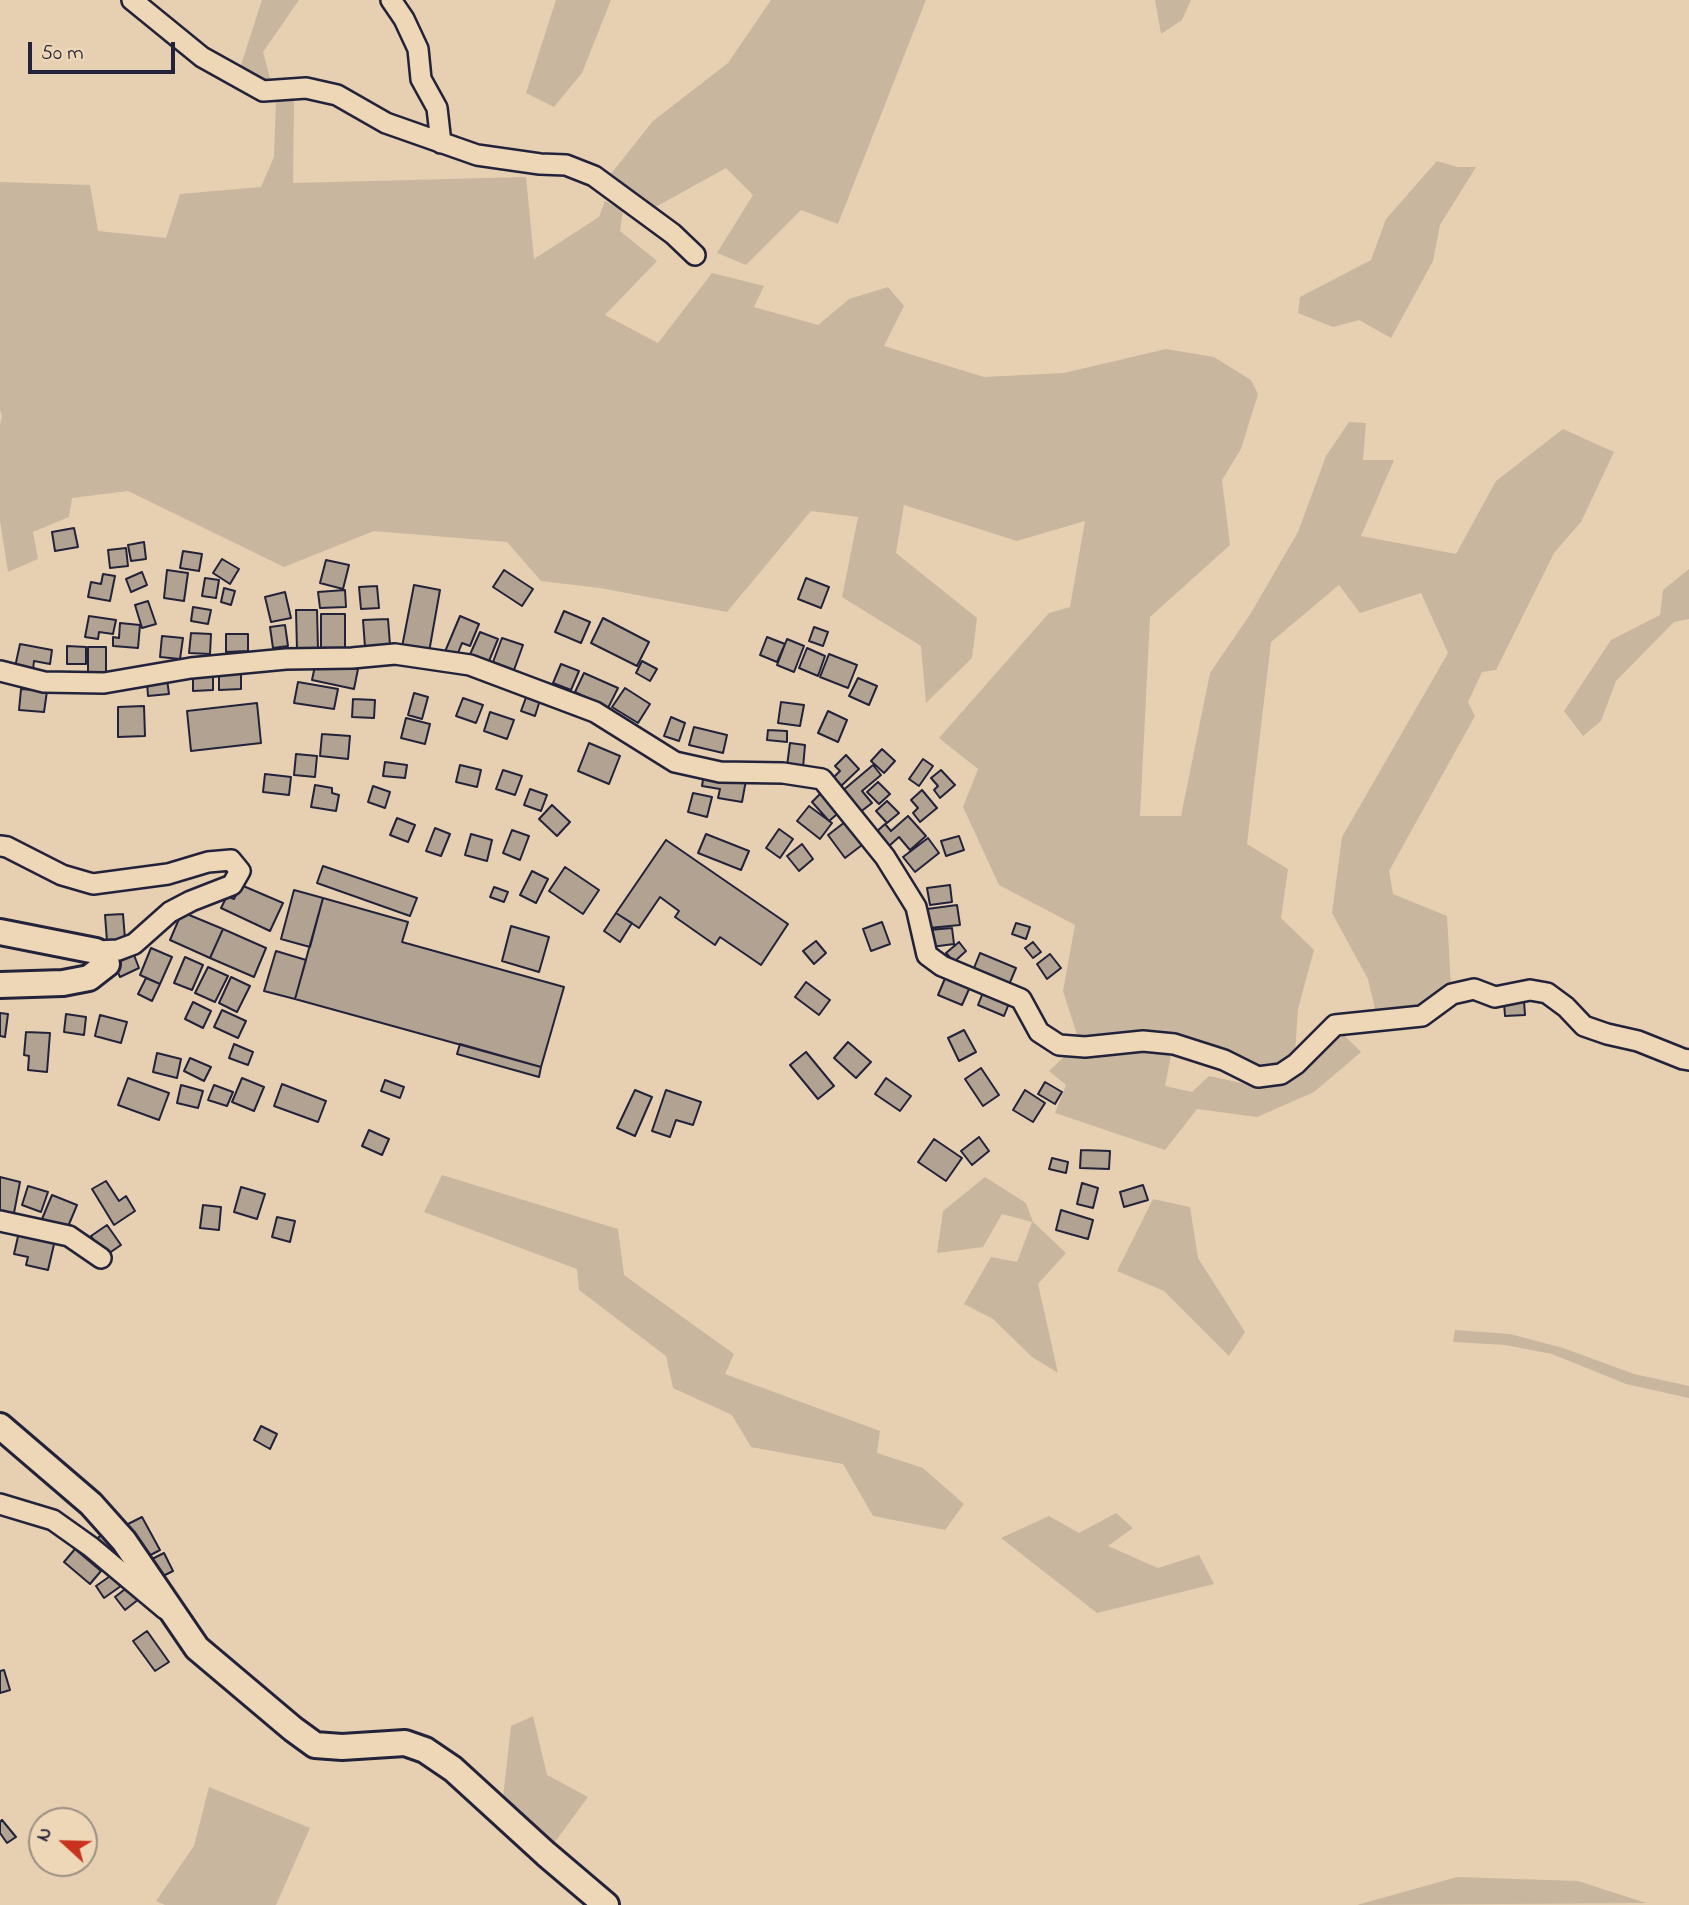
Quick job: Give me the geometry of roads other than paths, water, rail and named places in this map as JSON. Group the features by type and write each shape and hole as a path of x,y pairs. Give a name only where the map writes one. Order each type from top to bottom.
{"main road":[{"path":"0,932 96,951 107,964 89,978 63,983 0,985"},
{"path":"0,1426 91,1504 131,1552 197,1648 253,1696 315,1745 342,1747 405,1743 425,1750 453,1769 606,1905"}],"street":[{"path":"132,0 202,57 263,91 306,88 337,95 386,123 441,143 489,157 566,165 594,176 673,234 695,255"},
{"path":"391,0 418,48 421,79 437,108 441,143"},
{"path":"0,671 44,682 104,683 205,667 286,659 395,654 470,665 596,712 675,762 720,772 783,773 822,779 885,857 916,906 927,955 942,966 1021,999 1039,1032 1059,1045 1085,1047 1143,1041 1174,1044 1224,1060 1258,1077 1281,1074 1296,1064 1335,1025 1422,1016 1452,994 1474,989 1495,997 1530,990 1547,993 1566,1007 1584,1026 1639,1041 1689,1060"},
{"path":"0,846 62,875 93,884 168,874 208,862 231,860 240,871 232,885 170,912 134,944 118,950 96,951"},
{"path":"0,1221 69,1236 101,1258"},
{"path":"0,1504 53,1520 91,1547 174,1617"}]}
